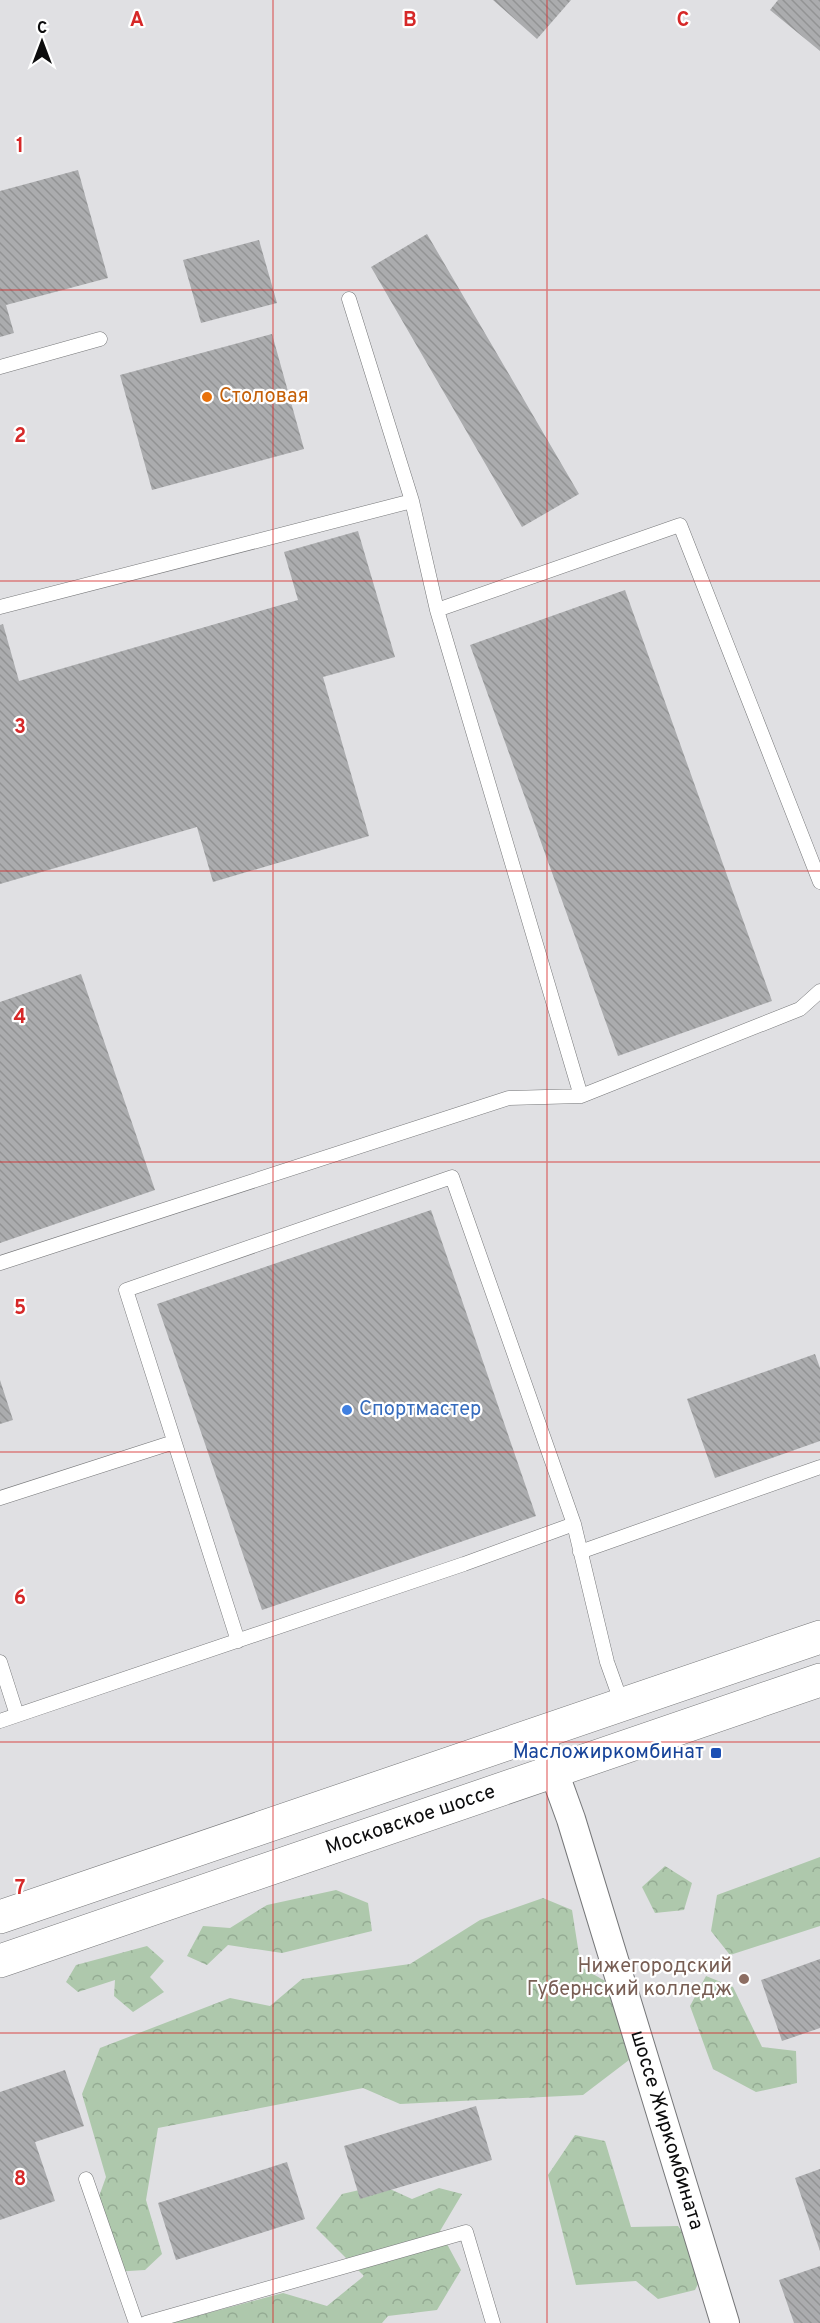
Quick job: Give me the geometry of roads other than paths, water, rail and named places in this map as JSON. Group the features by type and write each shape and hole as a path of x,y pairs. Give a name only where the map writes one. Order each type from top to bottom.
{"main road":[{"path":"0,1917 820,1637"},
{"name":"Московское шоссе","path":"0,1961 820,1680"}],"street":[{"name":"шоссе Жиркомбината","path":"540,1733 571,1819 725,2323"}],"lane":[{"path":"349,299 412,501 437,610 581,1096"},
{"path":"0,367 100,339"},
{"path":"0,607 412,501"},
{"path":"437,610 680,525 820,882"},
{"path":"0,1263 509,1098 581,1096 800,1009 820,991"},
{"path":"237,1641 126,1290 452,1177 574,1524 607,1662 622,1705"},
{"path":"0,1498 174,1442"},
{"path":"580,1552 820,1467"},
{"path":"0,1721 574,1524"},
{"path":"0,1662 17,1715"},
{"path":"86,2179 136,2323"},
{"path":"146,2323 466,2232 493,2323"}],"place":[{"name":"Столовая","path":"207,397"},
{"name":"Спортмастер","path":"347,1410"},
{"name":"Масложиркомбинат","path":"716,1753"},
{"name":"Нижегородский Губернский колледж","path":"744,1979"}]}
